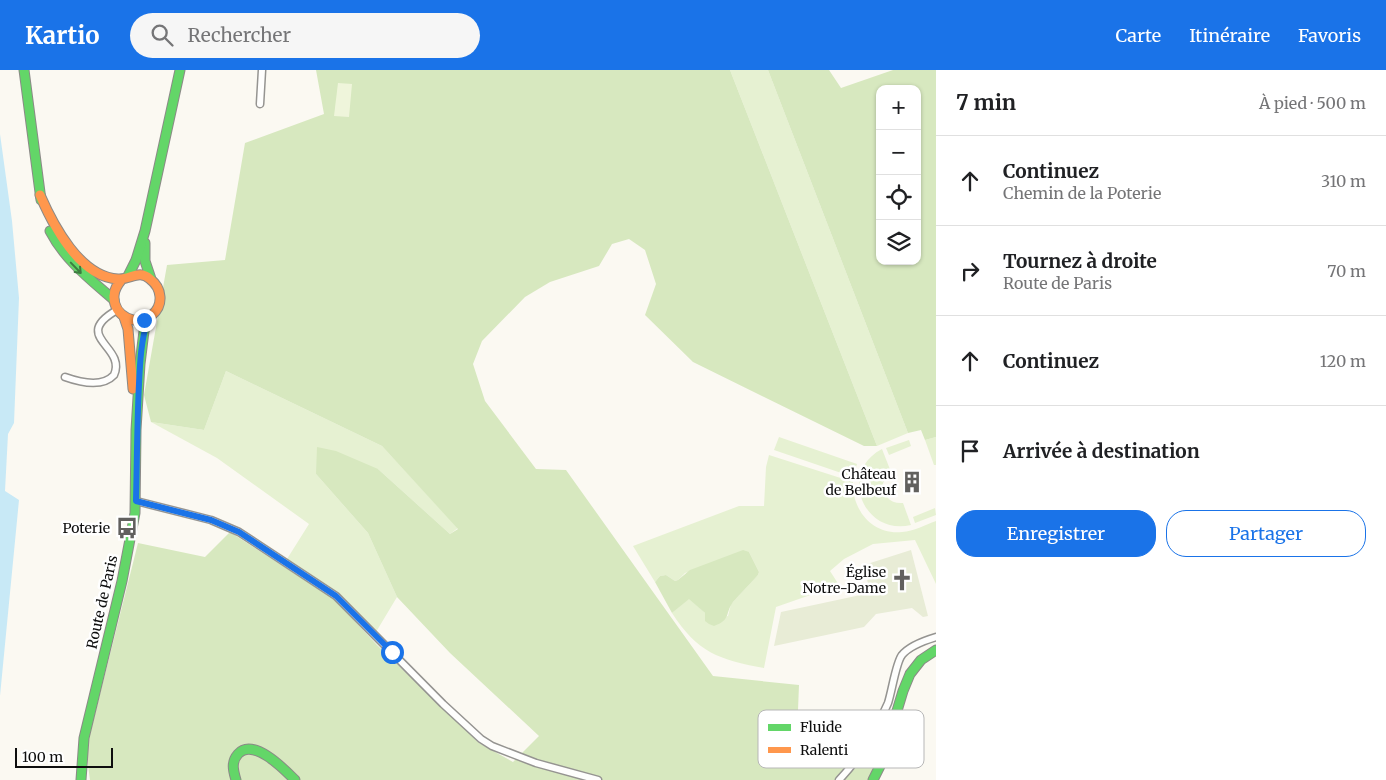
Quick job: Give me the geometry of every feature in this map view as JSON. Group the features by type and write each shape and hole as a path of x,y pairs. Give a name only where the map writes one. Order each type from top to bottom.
{"main road":[{"path":"24,70 40,195 45,219 59,248 75,268 114,300"},
{"path":"148,319 136,321 124,317 117,310 114,300 115,288 134,265 146,226 180,70"},
{"path":"40,195 57,232 68,248 83,262 101,275 125,277 141,274 151,279"},
{"path":"136,430 144,331 148,319 155,312 160,302 158,287 151,279 143,261 146,226"},
{"path":"124,317 128,330 136,430"},
{"name":"Route de Paris","path":"81,780 84,738 122,581 133,526 136,501 136,430"},
{"path":"899,710 910,674 921,660 936,650"},
{"path":"236,780 233,772 235,757 243,750 250,749 262,753 295,780"}],"street":[{"path":"260,104 262,70"},
{"path":"65,377 76,381 99,382 107,381 114,375 116,362 114,356 100,338 98,327 104,317 117,310"},
{"path":"136,501 211,520 239,532 336,596 443,704 481,739 492,746 536,763 598,780"},
{"path":"884,710 900,657 911,648 936,637"},
{"path":"839,780 850,768"}],"green space":[{"path":"316,70 730,70 877,446 864,446 693,362 645,315 656,284 645,250 629,239 612,244 599,266 550,282 525,297 482,341 473,364 485,401 536,469 566,470 713,676 799,685 798,710 758,710 758,768 875,768 868,780 90,780 86,750 138,543 205,557 230,532 334,599 377,645 479,743 513,762 539,736 450,653 397,597 368,533 316,474 317,447 336,451 378,469 450,534 458,529 382,446 226,371 204,430 151,422 144,395 167,265 225,260 245,143 324,114"},
{"path":"730,70 768,70 908,433 877,446"},
{"path":"768,70 829,70 841,88 893,70 936,70 936,437 925,440 921,430 908,433"},
{"path":"338,83 352,84 349,117 334,116"},
{"path":"226,371 382,446 458,528 450,534 378,469 316,474 368,533 397,597 376,632 339,594 287,559 309,524 217,458 151,422 204,430"},
{"path":"779,437 857,464 853,477 774,450"},
{"path":"936,437 936,465 934,465 925,440"},
{"path":"909,440 911,446 889,455 886,448"},
{"path":"882,449 891,472 883,483 884,492 891,501 903,503 911,525 894,526 880,521 869,512 862,500 859,486 861,472 869,459"},
{"path":"769,455 853,482 856,502 860,511 873,525 882,529 891,532 902,532 936,521 936,584 915,540 873,544 844,559 830,571 839,585 776,607 764,668 734,662 711,652 691,637 672,613 689,598 705,613 705,621 728,616 731,604 759,572 749,552 685,573 675,581 666,575 660,576 655,582 633,546 739,506 764,506 766,467"},
{"path":"935,508 936,515 915,523 913,517"},
{"path":"743,550 749,552 759,572 733,602 723,621 714,626 709,624 705,621 705,613 689,599 672,613 655,582 660,576 666,575 675,581 690,570"},
{"path":"911,550 928,616 923,617 912,608 876,614 864,627 774,646 781,612 870,593 864,565"}],"water":[{"path":"0,134 12,221 19,298 14,423 8,434 5,491 19,500 0,696"}],"traffic: fast":[{"path":"24,70 41,200"},
{"path":"128,276 136,260 145,231 180,70"},
{"path":"50,231 71,260 87,277 114,300"},
{"path":"145,243 145,261 151,279"},
{"path":"81,780 84,738 122,581 135,513 136,430 140,364 144,331 148,319"},
{"path":"897,710 910,674 921,660 936,650"},
{"path":"236,780 233,766 234,760 244,750 252,749 268,756 295,780"},
{"path":"873,780 879,768"}],"traffic: slow":[{"path":"40,195 60,234 80,259 92,269 104,276 118,279 142,275 154,283 159,292 160,302 152,315 146,319 133,320 127,318 117,309 114,293 122,279"},
{"path":"124,317 128,329 133,389"}],"place":[{"name":"Château de Belbeuf","path":"912,482"},
{"name":"Poterie","path":"127,528"},
{"name":"Église Notre-Dame","path":"902,580"}],"route":[{"path":"144,320 148,319 144,331 140,364 136,430 136,501 211,520 239,532 336,596 392,652"}]}
